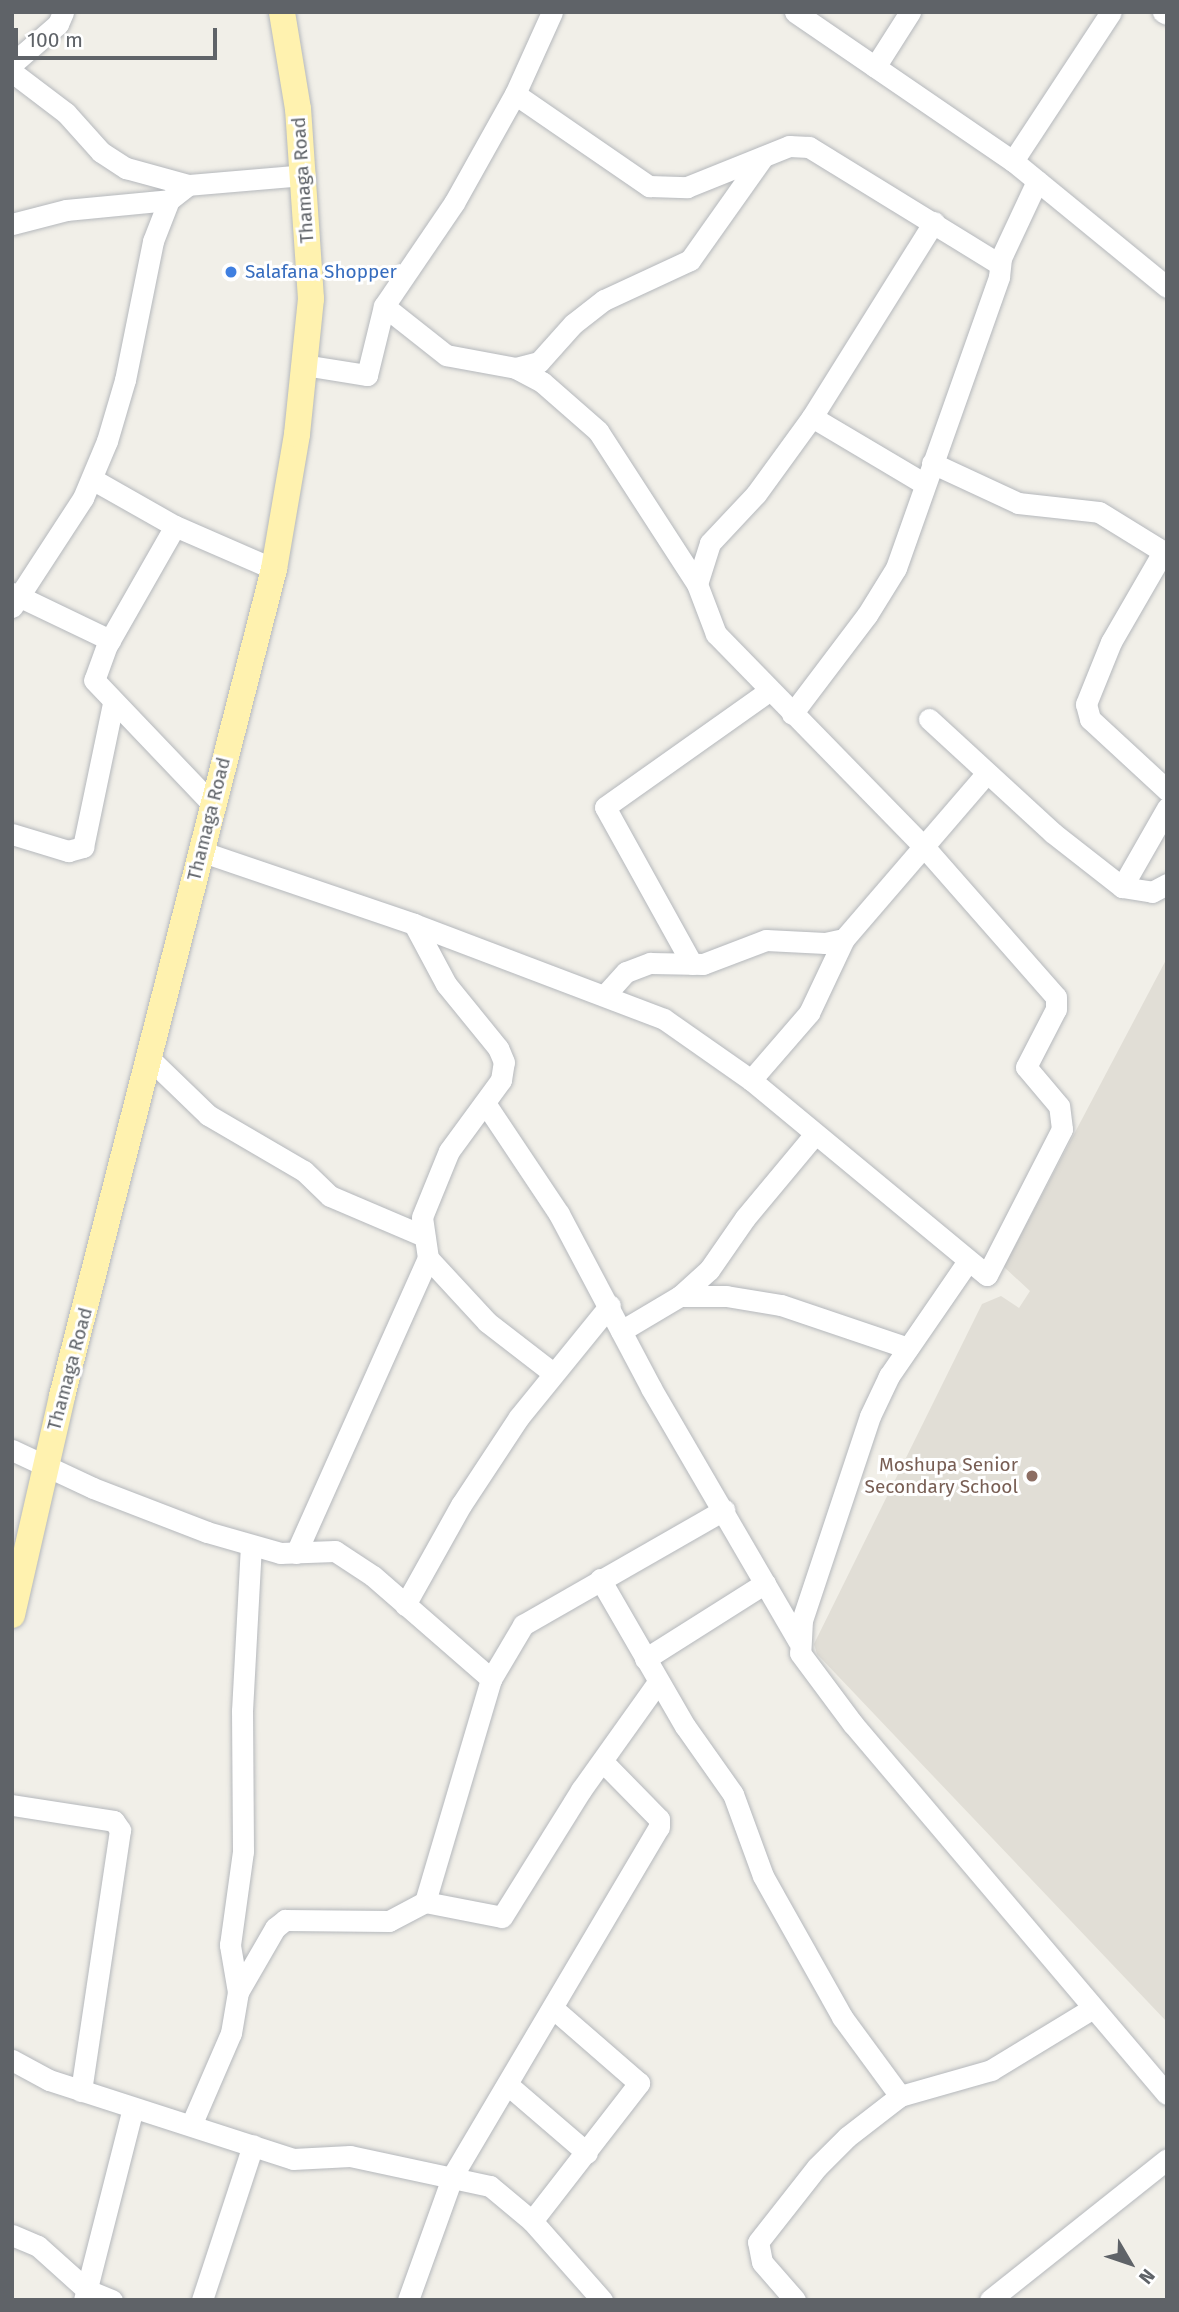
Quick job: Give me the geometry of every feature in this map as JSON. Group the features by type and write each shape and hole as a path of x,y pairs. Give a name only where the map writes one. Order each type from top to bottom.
{"main road":[{"name":"Thamaga Road","path":"12,1615 15,1579 274,569 311,299 304,175 282,12"}],"street":[{"path":"12,64 58,24 63,12"},
{"path":"304,365 367,375 384,306 454,203 515,94 552,12"},
{"path":"795,12 1013,161 1167,287"},
{"path":"876,67 910,12"},
{"path":"1013,161 1111,12"},
{"path":"12,72 66,113 101,152 126,168 188,185 304,175"},
{"path":"515,94 649,186 687,187 789,146 809,146 999,264"},
{"path":"516,368 539,362 573,324 604,300 690,260 763,157"},
{"path":"792,714 888,585 999,277 999,264 1037,181"},
{"path":"110,640 14,599 92,479 125,380 153,241 169,200 188,185"},
{"path":"12,224 66,210 169,200"},
{"path":"697,584 710,543 756,494 812,417 934,222"},
{"path":"200,851 415,924 605,995 678,1027 751,1080 987,1275 1062,1129 1059,1106 1026,1067 1057,1002 926,849 712,629 697,584 598,430 560,395 516,368 446,355 384,306"},
{"path":"812,417 925,484"},
{"path":"932,463 1018,503 1099,512 1165,553 1111,642 1086,704 1090,719 1167,790"},
{"path":"92,479 175,526 274,569"},
{"path":"175,526 110,640 94,680 212,804"},
{"path":"692,964 605,807 770,691"},
{"path":"12,834 68,851 83,847 113,703"},
{"path":"929,719 987,774 1122,887 1152,891 1167,884"},
{"path":"751,1080 809,1013 844,939 926,849 987,774"},
{"path":"1122,887 1167,808"},
{"path":"415,924 446,984 492,1040 504,1062 501,1080 449,1151 422,1217 428,1258 496,1330 553,1373"},
{"path":"605,995 626,972 638,967 692,964 766,940 825,943 844,939"},
{"path":"150,1059 208,1115 304,1171 330,1196 424,1236"},
{"path":"485,1103 559,1214 610,1305 621,1331 817,1679 1167,2094"},
{"path":"621,1331 680,1296 722,1256 745,1218 815,1134"},
{"path":"296,1553 428,1258"},
{"path":"798,1641 870,1416 908,1349 968,1261"},
{"path":"680,1296 726,1296 781,1305 908,1349"},
{"path":"405,1605 461,1505 553,1373 610,1305"},
{"path":"12,1450 46,1463 93,1488 251,1545 296,1553 335,1551 354,1560 491,1679"},
{"path":"425,1902 491,1679 531,1618 724,1510"},
{"path":"192,2123 231,2033 238,1992 231,1925 243,1851 242,1711 251,1545"},
{"path":"600,1579 659,1682 733,1794 763,1876 842,2017 900,2096"},
{"path":"645,1659 765,1583"},
{"path":"238,1992 275,1928 285,1920 388,1921 425,1902 502,1917 602,1761 659,1682"},
{"path":"408,2300 453,2175 554,2009 660,1823 602,1761"},
{"path":"12,1805 114,1821 120,1830 81,2091"},
{"path":"795,2300 762,2262 758,2242 761,2233 847,2137 900,2096 991,2070 1093,2008"},
{"path":"532,2221 639,2083 554,2009"},
{"path":"12,2060 81,2091 192,2123 301,2160 349,2156 402,2170 453,2175 490,2186 532,2221 602,2300"},
{"path":"508,2085 587,2153"},
{"path":"85,2295 133,2108"},
{"path":"202,2300 253,2145"},
{"path":"990,2300 1167,2159"},
{"path":"12,2235 38,2246 85,2295 112,2300"}],"shaded area":[{"name":"Moshupa Senior Secondary School","path":"1167,958 1167,2022 817,1654 814,1644 982,1304 1001,1296 1019,1308 1030,1291 1004,1267"}],"place":[{"name":"Salafana Shopper","path":"231,272"},
{"name":"Moshupa Senior Secondary School","path":"1032,1476"}]}
